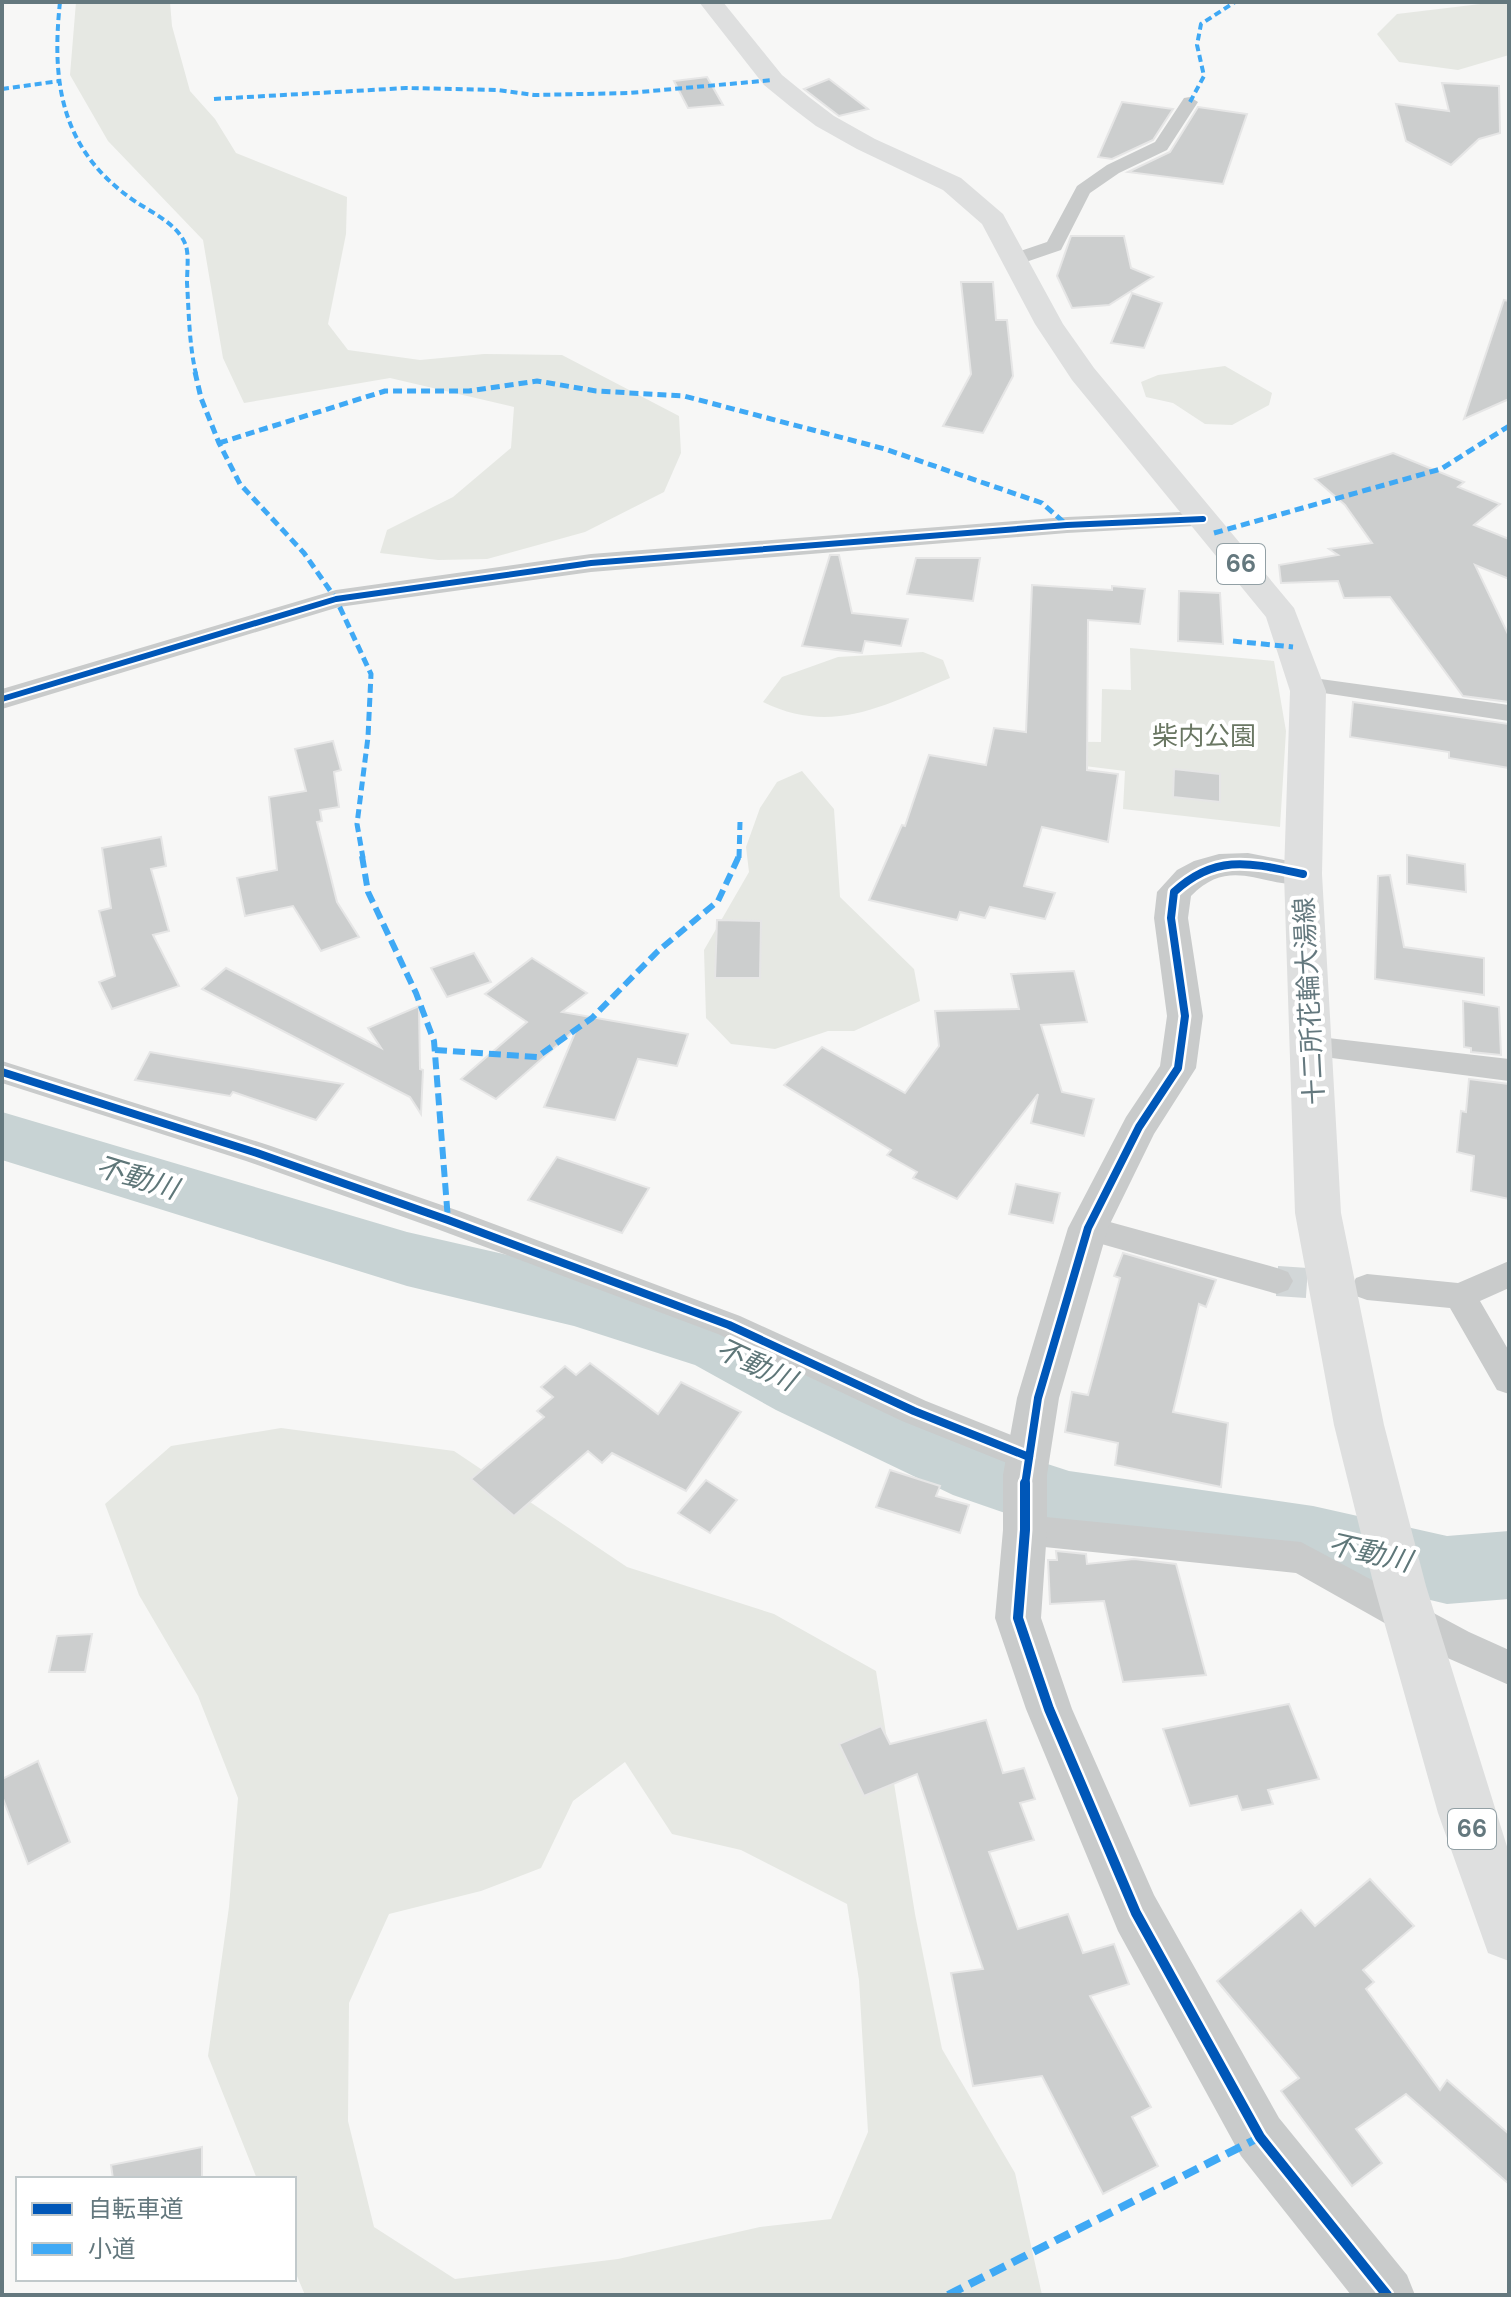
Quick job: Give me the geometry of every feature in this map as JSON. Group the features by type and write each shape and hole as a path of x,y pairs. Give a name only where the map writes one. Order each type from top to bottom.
{"main road":[{"name":"十二所花輪大湯線","path":"711,2 773,80 825,121 952,184 993,220 1049,324 1083,374 1282,615 1306,684 1307,809 1303,874 1318,1213 1359,1425 1400,1586 1466,1813 1509,1932"}],"street":[{"path":"1016,259 1054,246 1083,190 1113,169 1161,146 1190,102"},
{"path":"2,699 336,599 591,563 1067,525 1203,519"},
{"path":"1306,684 1509,713"},
{"path":"1303,874 1256,865 1221,866 1194,874 1174,892 1171,918 1185,1016 1178,1068 1139,1127 1088,1228 1038,1398 1026,1493 1018,1618 1049,1709 1136,1913 1260,2137 1387,2295"},
{"path":"1311,1047 1509,1070"},
{"path":"2,1072 257,1153 729,1325 914,1411 1026,1493 1301,1558 1456,1644 1509,1668"},
{"path":"1088,1228 1277,1281"},
{"path":"1367,1287 1460,1296 1509,1274"},
{"path":"1460,1296 1509,1380"}],"green space":[{"path":"76,2 170,2 172,26 190,91 215,119 236,153 347,197 346,234 328,324 348,350 420,360 484,354 562,355 679,416 681,453 664,492 585,532 487,559 438,560 380,553 387,530 453,497 511,448 514,407 390,378 244,403 223,358 203,240 108,141 70,75"},
{"path":"1509,2 1509,55 1458,70 1399,62 1377,34 1397,14"},
{"path":"1225,366 1272,393 1269,405 1232,425 1205,424 1173,403 1146,397 1141,382 1158,375"},
{"name":"柴内公園","path":"1130,648 1274,661 1286,731 1280,827 1123,809 1125,771 1020,758 1022,741 1101,742 1102,689 1131,690"},
{"path":"923,652 943,660 950,678 858,713 812,716 788,712 763,702 782,677 838,657"},
{"path":"802,771 834,809 840,897 914,969 920,1001 854,1031 828,1031 775,1049 731,1044 706,1018 704,950 749,872 746,847 760,808 777,782"},
{"path":"281,1428 454,1451 627,1567 774,1614 876,1671 915,1914 942,2049 1015,2173 1042,2295 305,2295 296,2274 296,2177 256,2177 208,2056 229,1907 238,1798 198,1696 139,1595 105,1504 171,1446","holes":["625,1762 672,1834 741,1850 847,1904 859,1980 868,2132 831,2219 760,2227 618,2259 455,2279 374,2227 348,2121 349,2003 389,1914 481,1891 541,1868 573,1801"]}],"building":[{"path":"707,77 723,105 688,108 674,81"},
{"path":"829,79 868,109 839,116 804,89"},
{"path":"1442,83 1499,86 1500,133 1479,139 1451,165 1406,141 1396,104 1449,111"},
{"path":"1122,102 1173,109 1153,140 1112,159 1098,157"},
{"path":"1198,107 1247,114 1223,184 1128,172 1170,152"},
{"path":"1071,236 1124,236 1131,268 1153,277 1109,305 1072,308 1057,276"},
{"path":"961,282 993,282 996,320 1007,320 1013,376 983,433 943,426 971,374"},
{"path":"1132,293 1162,303 1144,348 1111,343"},
{"path":"1504,300 1509,301 1509,399 1464,419"},
{"path":"1393,453 1464,482 1458,487 1500,504 1474,525 1509,539 1509,579 1475,565 1509,636 1509,702 1463,696 1390,597 1344,598 1338,581 1281,583 1279,565 1338,555 1329,549 1372,543 1345,505 1315,479"},
{"path":"830,555 839,555 852,613 908,619 901,646 865,641 862,653 802,646"},
{"path":"916,558 980,558 973,601 907,594"},
{"path":"1032,585 1145,589 1140,624 1088,620 1087,770 1118,774 1108,842 1042,827 1024,886 1055,893 1045,919 990,907 985,918 960,912 957,920 869,900 902,825 905,826 929,755 986,765 994,728 1026,732"},
{"path":"1179,591 1220,593 1223,644 1178,641"},
{"path":"1353,702 1509,724 1509,768 1449,758 1449,752 1350,737"},
{"path":"333,741 341,770 334,772 339,807 320,810 322,821 317,822 337,902 359,937 321,951 293,906 245,916 237,878 277,870 269,797 306,791 295,749"},
{"path":"1174,769 1220,774 1220,802 1173,797"},
{"path":"161,837 166,866 151,869 169,931 153,935 179,986 112,1009 99,982 115,976 99,911 111,908 102,848"},
{"path":"1407,855 1465,864 1466,892 1407,884"},
{"path":"1390,875 1404,947 1484,958 1484,995 1375,979 1378,876"},
{"path":"717,920 761,921 760,978 715,978"},
{"path":"474,953 491,982 447,997 431,968"},
{"path":"532,958 587,993 562,1012 688,1034 677,1066 638,1059 615,1120 544,1107 577,1028 496,1099 461,1079 527,1022 485,994"},
{"path":"226,968 381,1048 368,1028 419,1006 420,1069 423,1070 421,1114 410,1097 202,989"},
{"path":"1074,971 1087,1022 1041,1025 1062,1092 1094,1099 1084,1136 1031,1123 1038,1094 957,1199 913,1178 917,1172 887,1155 891,1150 784,1085 822,1047 905,1093 939,1046 935,1011 1019,1009 1011,974"},
{"path":"1463,1001 1499,1007 1501,1055 1471,1052 1471,1048 1464,1047"},
{"path":"150,1052 343,1084 316,1120 233,1092 230,1096 135,1080"},
{"path":"1469,1079 1509,1084 1509,1199 1471,1191 1474,1156 1457,1152 1461,1111 1466,1112"},
{"path":"557,1157 649,1188 622,1233 528,1200"},
{"path":"1016,1184 1060,1193 1053,1223 1009,1214"},
{"path":"1123,1253 1216,1280 1206,1307 1199,1304 1173,1412 1228,1423 1221,1487 1115,1465 1118,1443 1065,1432 1072,1392 1088,1395 1120,1278 1114,1276"},
{"path":"590,1363 658,1414 681,1382 741,1412 686,1491 612,1453 602,1463 588,1451 514,1516 471,1479 544,1417 537,1411 553,1397 541,1387 565,1366 576,1375"},
{"path":"890,1470 940,1486 936,1496 969,1505 960,1533 876,1507"},
{"path":"706,1480 737,1500 710,1533 678,1513"},
{"path":"1056,1551 1086,1554 1087,1564 1134,1559 1176,1564 1206,1675 1123,1682 1104,1601 1050,1604 1048,1560 1057,1560"},
{"path":"92,1634 85,1672 49,1672 57,1636"},
{"path":"1289,1704 1319,1779 1268,1790 1273,1804 1242,1810 1237,1796 1190,1806 1163,1729"},
{"path":"986,1720 1003,1773 1024,1768 1035,1799 1020,1803 1034,1840 989,1852 1018,1929 1068,1914 1083,1953 1114,1944 1129,1984 1090,1996 1151,2107 1132,2117 1158,2166 1103,2194 1042,2076 973,2086 951,1973 983,1969 917,1774 864,1796 839,1744 881,1726 890,1744"},
{"path":"38,1761 70,1842 28,1864 2,1796 2,1779"},
{"path":"1370,1879 1414,1926 1363,1970 1374,1982 1366,1989 1440,2090 1447,2080 1509,2134 1509,2184 1406,2094 1356,2129 1382,2163 1352,2186 1281,2091 1299,2078 1217,1981 1301,1910 1315,1926"},
{"path":"202,2147 202,2177 113,2177 111,2165"}],"waterway":[{"name":"不動川","path":"2,1136 407,1259 574,1298 718,1344 801,1389 979,1473 1069,1503 1313,1539 1447,1570 1509,1565"}],"tunnel":[{"path":"1277,1281 1349,1286"}],"marked path":[{"path":"60,2 55,50 62,97 74,134 90,162 115,188 176,229 186,246 190,350 201,398 219,443 240,484 304,553 336,599 371,674 368,737 357,824 368,892 416,993 434,1041 448,1220"},
{"path":"1190,102 1204,76 1197,45 1201,24 1235,2"},
{"path":"214,99 406,88 497,90 534,95 629,93 773,80"},
{"path":"2,89 59,81"},
{"path":"219,443 385,391 469,391 537,381 596,391 684,396 885,449 1042,503 1067,525"},
{"path":"1214,533 1441,469 1509,426"},
{"path":"1233,641 1293,647"},
{"path":"435,1050 537,1057 592,1018 658,951 718,901 739,860 740,822"},
{"path":"948,2295 1260,2137"}],"cycle path":[{"path":"2,699 336,599 591,563 1067,525 1203,519"},
{"path":"1303,874 1248,865 1219,865 1194,874 1174,892 1171,918 1185,1016 1178,1068 1139,1127 1088,1228 1038,1398 1025,1475 1025,1530 1018,1618 1049,1709 1136,1913 1260,2137 1387,2295"},
{"path":"2,1072 257,1153 448,1220 729,1325 914,1411 1029,1457"}]}
